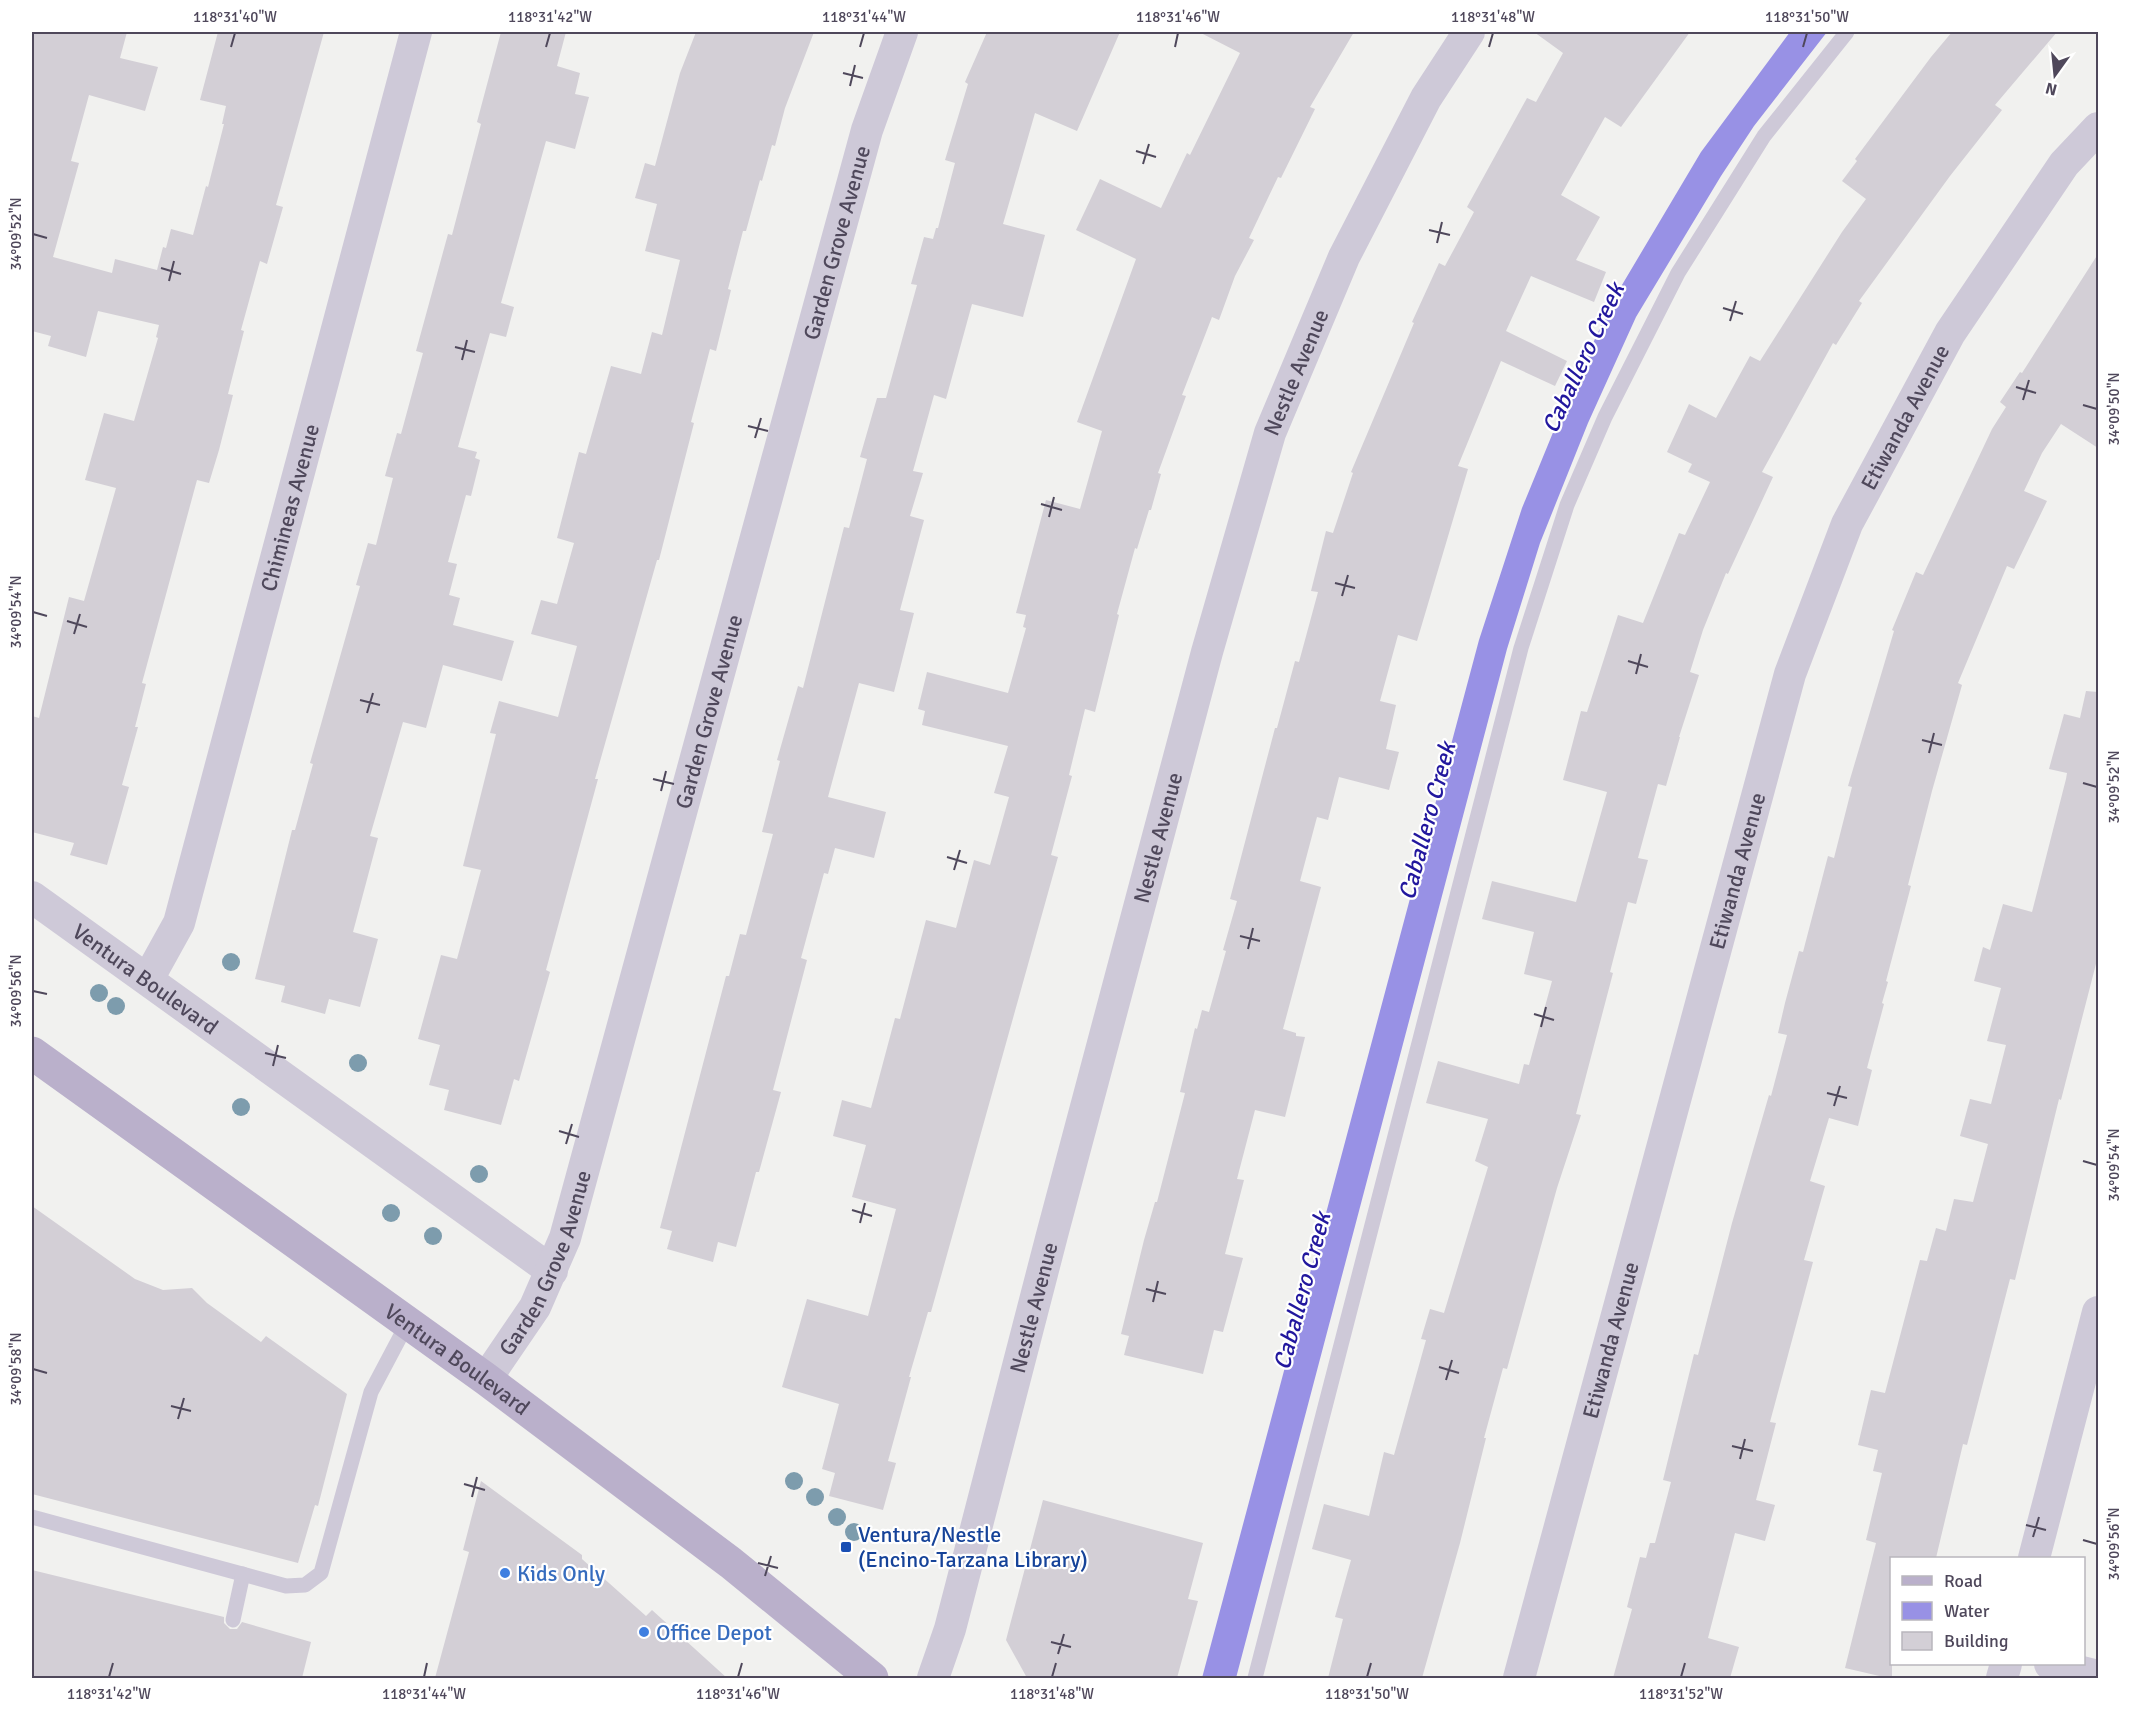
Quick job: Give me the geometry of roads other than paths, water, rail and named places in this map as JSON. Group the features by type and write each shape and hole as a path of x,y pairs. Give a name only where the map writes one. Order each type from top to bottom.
{"main road":[{"name":"Ventura Boulevard","path":"37,1062 486,1379 731,1563 872,1678"}],"street":[{"name":"Chimineas Avenue","path":"148,979 178,923 416,32"},
{"name":"Garden Grove Avenue","path":"486,1379 535,1307 565,1238 867,130 902,32"},
{"name":"Nestle Avenue","path":"933,1678 950,1629 1204,663 1270,433 1344,257 1426,98 1469,32"},
{"name":"Etiwanda Avenue","path":"1519,1678 1790,674 1847,524 1950,333 2064,164 2098,128"},
{"name":"Ventura Boulevard","path":"32,897 552,1271"},
{"path":"2034,1557 2098,1312"},
{"path":"2054,1665 2098,1676"}],"lane":[{"path":"1255,1678 1521,648 1568,505 1605,417 1678,273 1764,136 1847,32"},
{"path":"32,1517 286,1586 305,1585 321,1573 371,1392 408,1322"},
{"path":"233,1620 243,1574"}],"water":[{"path":"1790,32 1827,32 1754,126 1636,317 1588,423 1540,543 1507,649 1236,1678 1202,1678 1479,640 1522,508 1570,391 1616,295 1701,152"}],"place":[{"name":"Ventura/Nestle (Encino-Tarzana Library)","path":"846,1547"},
{"name":"Kids Only","path":"505,1573"},
{"name":"Office Depot","path":"644,1632"}],"water label":[{"name":"Caballero Creek","path":"1583,358"},
{"name":"Caballero Creek","path":"1427,821"},
{"name":"Caballero Creek","path":"1302,1291"}]}
